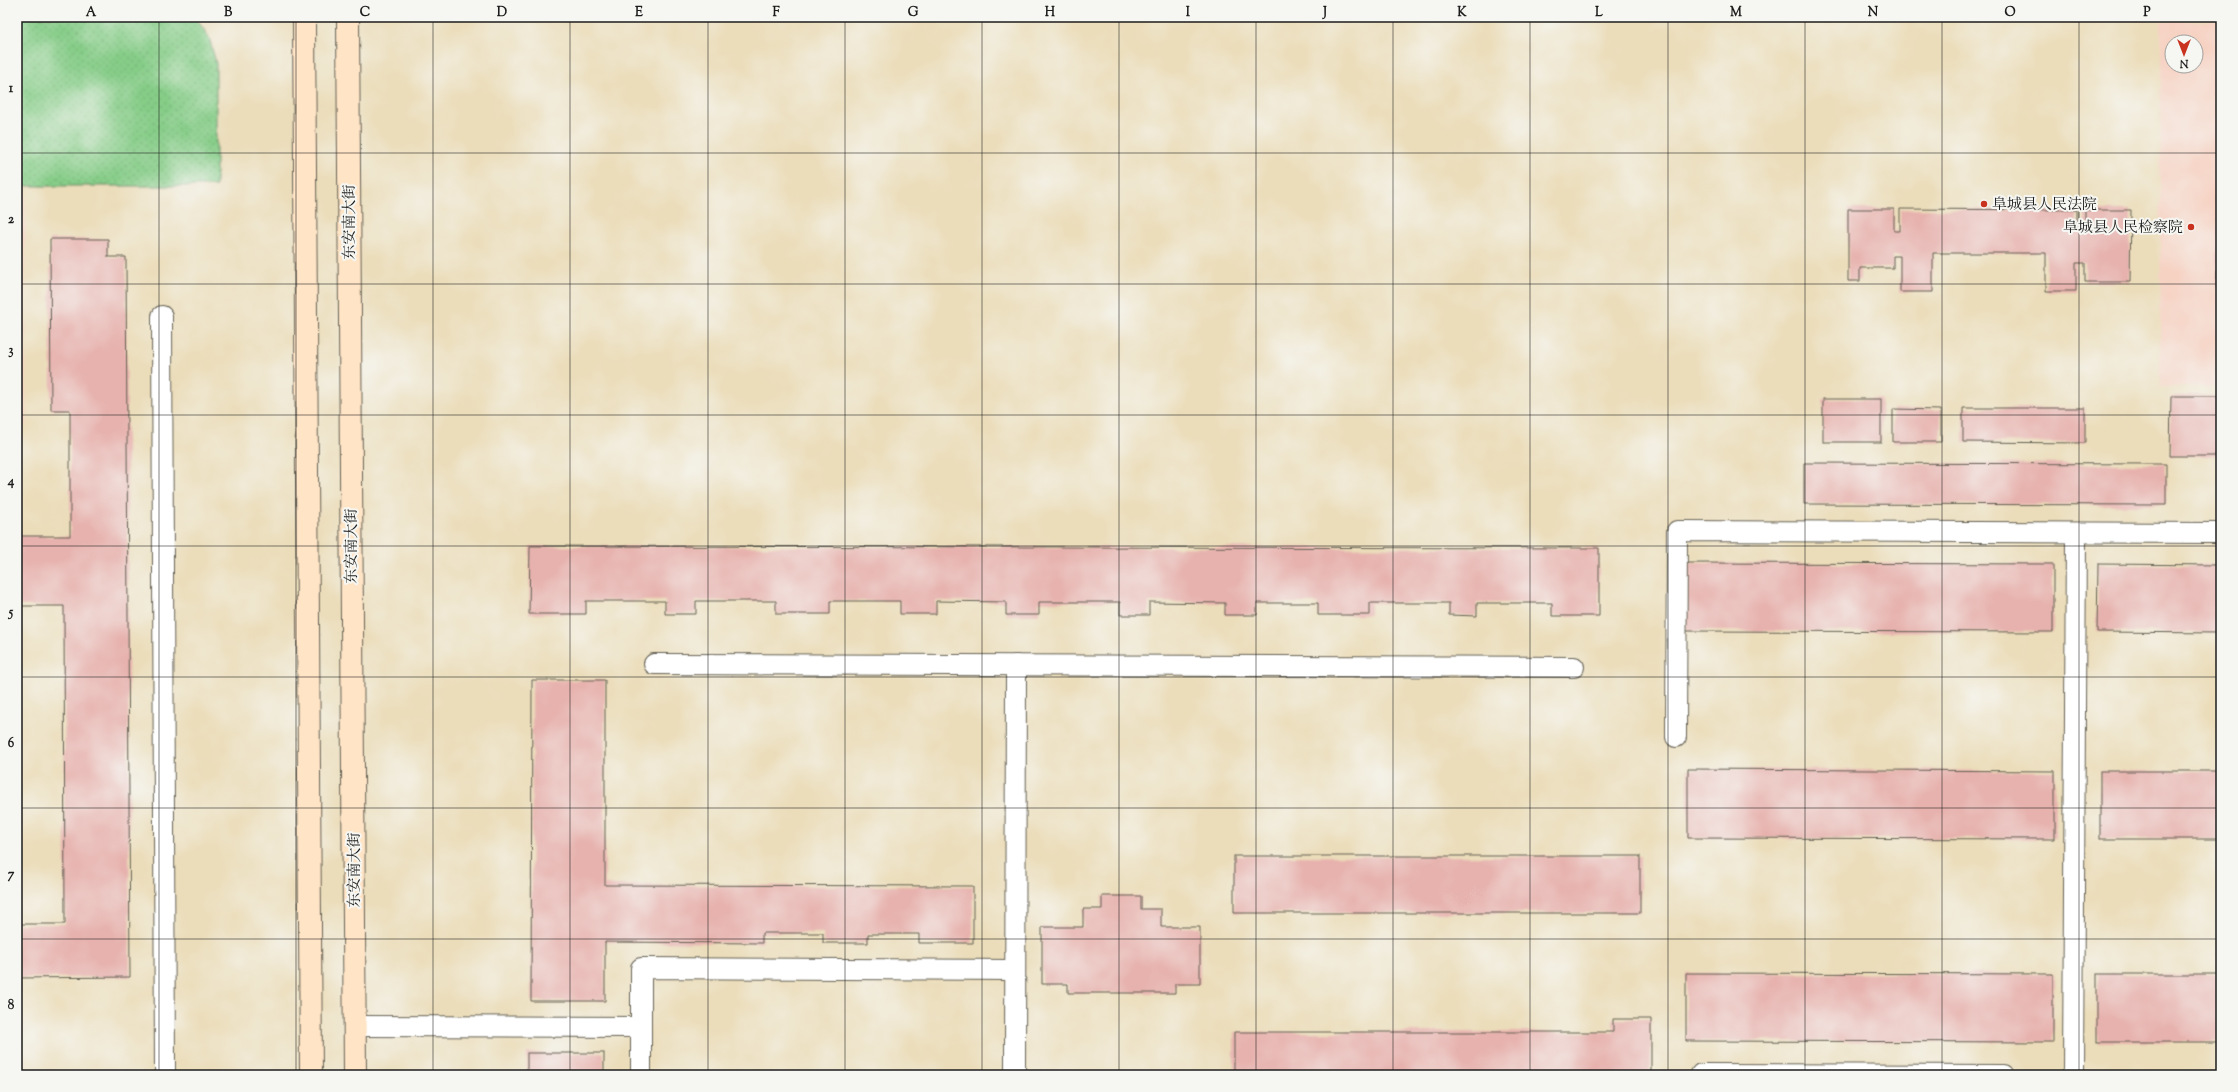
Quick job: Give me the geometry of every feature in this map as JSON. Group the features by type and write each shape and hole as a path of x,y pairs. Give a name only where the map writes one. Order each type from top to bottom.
{"main road":[{"path":"304,17 311,1075"},
{"name":"东安南大街","path":"348,17 355,1075"}],"lane":[{"path":"162,316 165,1075"},
{"path":"1676,737 1677,531 2221,533"},
{"path":"2073,1075 2076,533"},
{"path":"654,664 1574,667"},
{"path":"1015,1075 1016,665"},
{"path":"641,1075 642,968 1015,970"},
{"path":"355,1026 641,1027"},
{"path":"1701,1074 2003,1075"}],"shaded area":[{"name":"阜城县人民检察院","path":"2161,21 2221,21 2221,387 2160,387"},
{"path":"17,169 21,172 25,186 26,425 17,425"}],"green space":[{"path":"17,17 195,17 209,37 216,63 216,186 25,186 21,172 17,169"}],"building":[{"path":"2218,196 2221,196 2221,289 2217,289"},
{"path":"1848,209 1894,209 1894,231 1900,231 1900,209 2077,210 2077,223 2085,224 2085,210 2131,210 2130,282 2085,282 2085,263 2076,263 2076,291 2046,291 2046,253 1933,253 1933,292 1900,292 1900,256 1893,256 1893,268 1860,268 1860,281 1848,281"},
{"path":"50,239 108,239 108,257 126,257 130,977 17,978 17,924 65,924 64,606 17,606 17,536 70,536 70,410 51,410"},
{"path":"2171,396 2221,396 2221,456 2170,456"},
{"path":"1823,399 1881,399 1881,442 1823,442"},
{"path":"1963,408 2085,408 2085,443 1963,442"},
{"path":"1893,409 1941,410 1941,442 1893,442"},
{"path":"1804,463 2166,464 2166,505 1804,504"},
{"path":"530,546 1599,548 1599,616 1552,616 1552,603 1477,603 1477,616 1449,615 1449,603 1370,603 1370,615 1318,615 1318,603 1257,603 1257,615 1225,615 1225,603 1149,602 1149,615 1120,615 1120,602 1039,602 1039,615 1006,615 1006,602 936,601 936,614 900,614 900,601 830,601 830,614 776,614 776,601 696,601 696,614 665,614 665,601 586,601 586,614 529,614"},
{"path":"1686,563 2053,564 2053,632 1686,631"},
{"path":"2098,564 2221,565 2221,633 2097,632"},
{"path":"532,680 605,680 605,885 973,886 973,943 919,943 919,934 868,934 868,943 823,943 823,933 762,933 762,943 605,942 605,1001 531,1001"},
{"path":"1688,769 2055,771 2055,839 1688,838"},
{"path":"2100,771 2221,771 2221,839 2100,839"},
{"path":"1234,856 1640,856 1640,913 1234,913"},
{"path":"1102,896 1141,896 1141,909 1161,909 1161,927 1200,927 1200,984 1175,984 1175,993 1068,993 1068,984 1042,984 1042,927 1083,927 1083,909 1102,909"},
{"path":"1686,973 2053,974 2053,1042 1686,1041"},
{"path":"2097,974 2221,974 2221,1042 2097,1042"},
{"path":"1613,1019 1651,1019 1651,1075 1234,1075 1234,1032 1613,1032"},
{"path":"527,1053 604,1053 604,1075 527,1075"}],"place":[{"name":"阜城县人民法院","path":"1984,204"},
{"name":"阜城县人民检察院","path":"2191,227"}]}
